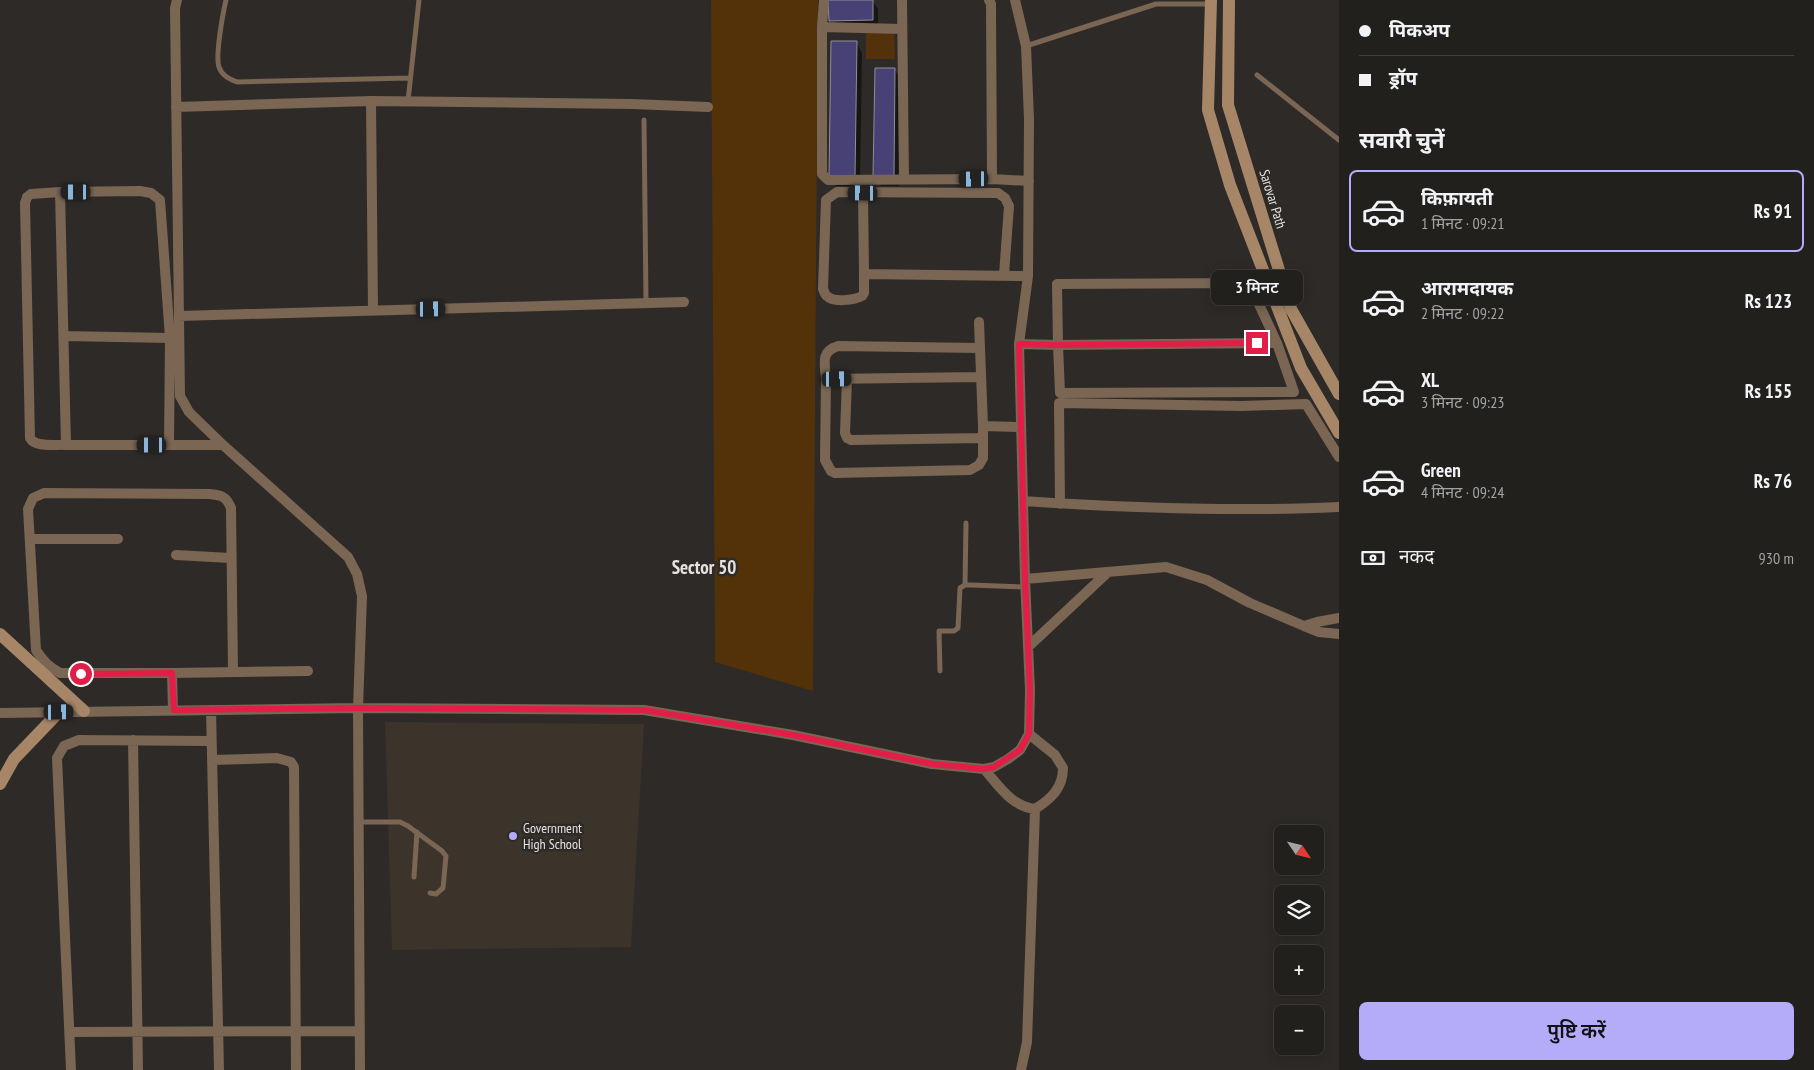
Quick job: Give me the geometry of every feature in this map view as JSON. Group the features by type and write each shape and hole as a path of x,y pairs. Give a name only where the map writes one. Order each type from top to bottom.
{"main road":[{"name":"Sarovar Path","path":"1229,0 1228,104 1292,309 1339,394"},
{"path":"1211,2 1208,110 1230,185 1301,368 1339,433"},
{"path":"0,634 84,712"},
{"path":"0,784 14,759 59,712"}],"street":[{"path":"177,0 175,8 180,396 189,412 223,445 348,557 357,574 362,596 358,708 360,1070"},
{"path":"824,0 822,27 822,174 828,180 992,179 1029,181"},
{"path":"902,0 904,180"},
{"path":"989,0 991,4 992,179"},
{"path":"0,713 358,708 644,710 793,735 932,764 984,769 994,767 1008,759 1020,750 1029,734 1030,690 1025,583 1019,344 1028,276 1029,181 1026,46 1015,0"},
{"path":"822,27 902,29"},
{"path":"176,107 371,101 632,104 708,107"},
{"path":"371,101 372,310"},
{"path":"60,192 66,445"},
{"path":"169,445 170,338 160,200 151,193 140,192 32,194 27,197 25,203 30,438 32,442 37,444 66,445 169,445 223,445"},
{"path":"863,193 864,293 856,300 836,299 826,296 823,289 826,200 837,192 998,193 1005,198 1009,206 1004,276"},
{"path":"864,274 1028,276"},
{"path":"1248,283 1277,343 1294,392 1060,393 1058,345 1057,284 1248,283"},
{"path":"179,316 684,302"},
{"path":"979,322 983,426 983,458 979,465 970,470 835,473 831,471 825,460 825,357 829,349 838,346 979,348"},
{"path":"64,336 170,338"},
{"path":"1019,344 1277,343"},
{"path":"826,379 980,377"},
{"path":"847,379 844,433 851,440 982,438"},
{"path":"1060,504 1059,404 1242,406 1306,404 1339,457"},
{"path":"983,426 1021,427"},
{"path":"233,672 230,558 231,508 227,499 220,494 44,494 33,498 29,504 36,650 50,668 60,673 74,674 172,673 308,671"},
{"path":"1023,501 1155,509 1304,509 1339,507"},
{"path":"30,539 118,539"},
{"path":"176,555 230,558"},
{"path":"1025,583 1166,567 1207,580 1250,603 1319,632 1339,634"},
{"path":"1028,647 1107,573"},
{"path":"1304,626 1339,618"},
{"path":"172,673 174,710"},
{"path":"211,710 219,1070"},
{"path":"984,769 1014,802 1024,808 1035,809 1049,801 1058,789 1063,768 1055,755 1029,734"},
{"path":"71,1070 71,1032 57,758 64,746 79,740 211,741"},
{"path":"133,740 138,1070"},
{"path":"212,760 277,758 291,762 294,767 296,1070"},
{"path":"1021,1070 1027,1042 1035,809"},
{"path":"71,1032 359,1031"}],"lane":[{"path":"226,0 221,20 219,67 225,76 237,82 410,78"},
{"path":"408,101 419,0"},
{"path":"1026,46 1156,4 1211,2"},
{"path":"1257,75 1339,140"},
{"path":"644,120 646,303"},
{"path":"965,585 966,523"},
{"path":"940,672 939,631 954,632 958,628 960,588 965,585 1025,583"},
{"path":"359,822 400,822 442,851 446,856 443,888 436,894 430,893"},
{"path":"414,877 417,832"}],"shaded area":[{"path":"711,0 818,0 813,691 715,662"},
{"path":"894,32 895,59 866,59 866,33"},
{"name":"Government High School","path":"385,722 644,724 631,947 392,950"}],"building":[{"path":"828,0 873,0 873,20 829,21"},
{"path":"831,41 857,41 855,176 829,176"},
{"path":"875,68 895,68 894,176 873,176"}],"place":[{"name":"Government High School","path":"513,836"}],"district":[{"name":"Sector 50","path":"704,567"}],"route":[{"path":"81,674 172,673 174,710 358,708 644,710 793,735 932,764 984,769 994,767 1020,750 1029,734 1030,690 1019,344 1257,343"}]}
